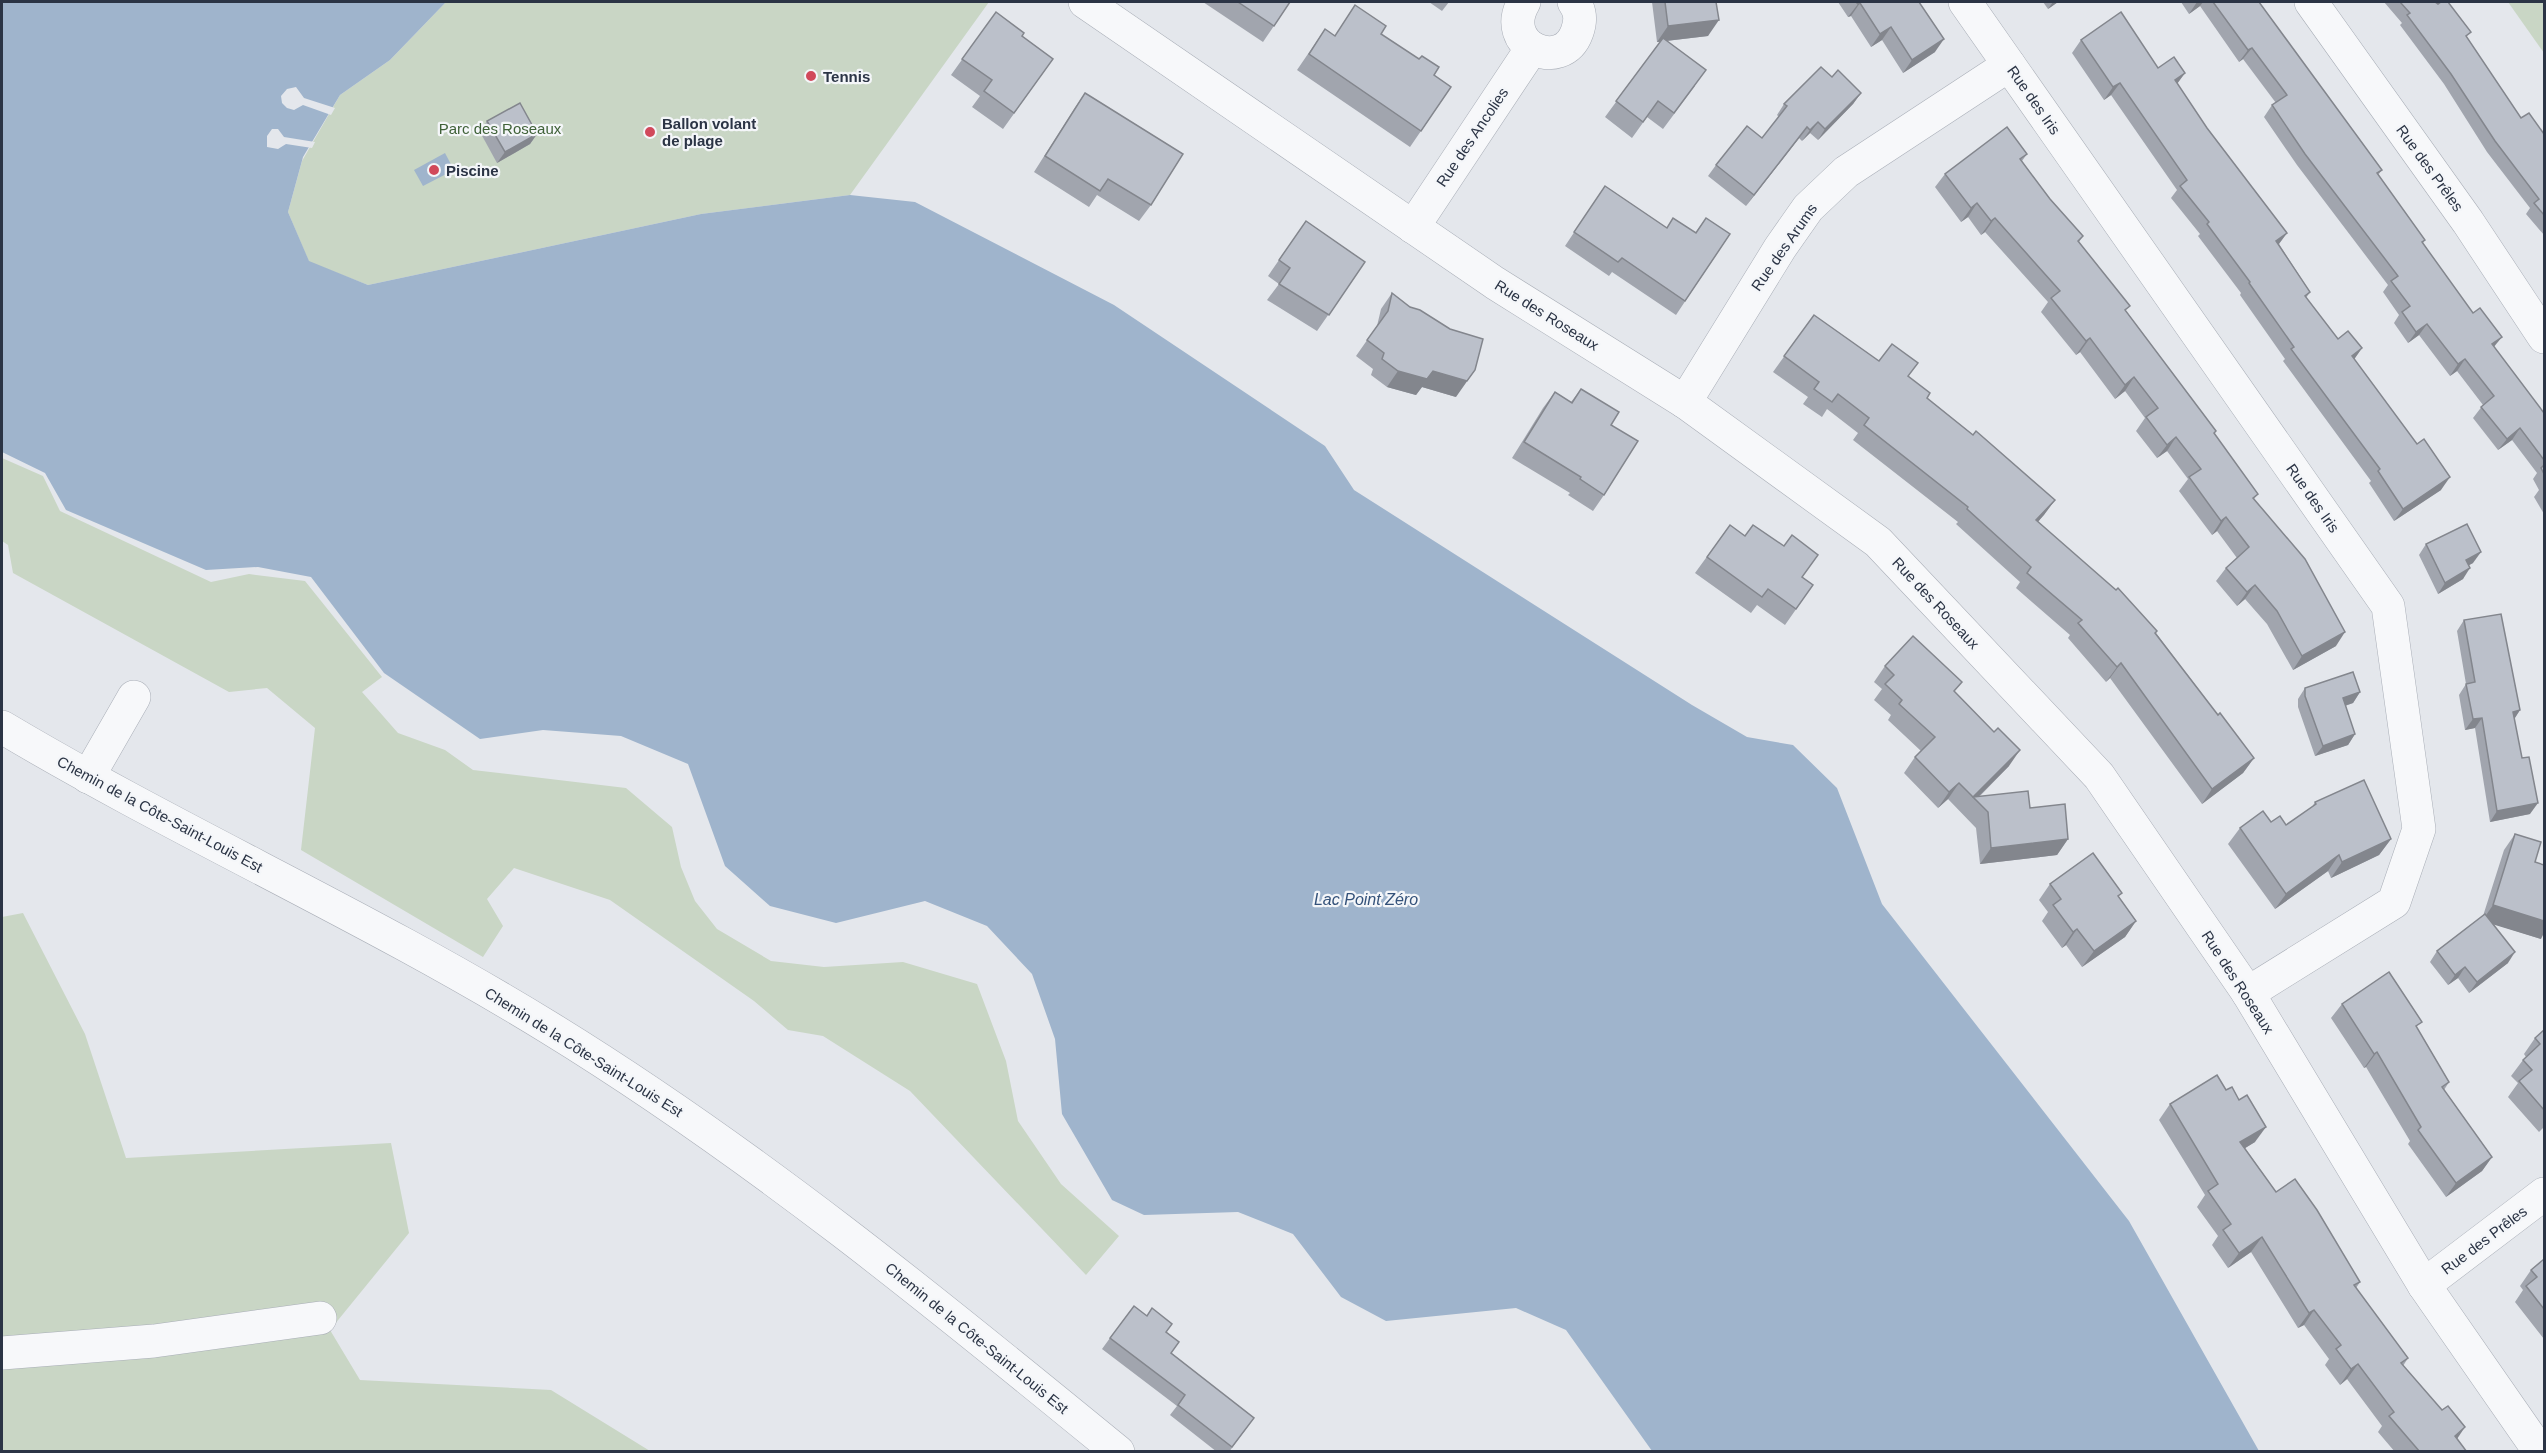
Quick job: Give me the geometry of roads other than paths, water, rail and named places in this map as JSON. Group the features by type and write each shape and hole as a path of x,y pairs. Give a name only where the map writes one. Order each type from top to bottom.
{"street":[{"name":"Rue des Roseaux","path":"1085,2 1495,284 1685,402 1878,542 2099,776 2248,993 2424,1285 2540,1452"},
{"path":"1524,2 1517,19 1518,31 1532,48 1549,52 1559,51 1575,39 1580,23 1580,12 1574,2"},
{"name":"Rue des Iris","path":"1965,2 2388,606 2419,829 2394,902 2248,993"},
{"name":"Rue des Prêles","path":"2311,2 2468,222 2544,337"},
{"name":"Rue des Ancolies","path":"1413,227 1532,48"},
{"name":"Rue des Arums","path":"1685,402 1780,248 1808,208 1846,172 2009,65"},
{"path":"88,777 134,697"},
{"name":"Chemin de la Côte-Saint-Louis Est","path":"2,727 88,777 433,959 496,995 622,1074 704,1130 821,1216 980,1339 1118,1452"},
{"name":"Rue des Prêles","path":"2424,1285 2544,1194"},
{"path":"2,1353 154,1341 320,1318"}],"water":[{"name":"Lac Point Zéro","path":"2,2 446,2 390,60 340,95 303,157 288,212 309,261 368,285 701,214 850,195 915,202 1114,305 1325,446 1354,490 1692,705 1747,737 1793,745 1837,788 1882,904 2129,1221 2259,1451 1652,1451 1566,1330 1516,1308 1386,1321 1341,1297 1293,1234 1238,1212 1144,1215 1112,1200 1062,1114 1055,1039 1032,974 987,926 925,901 836,923 770,906 725,866 688,764 621,736 543,730 480,739 384,673 311,577 258,567 206,570 66,510 45,473 2,452"},
{"name":"Piscine","path":"445,153 454,170 423,186 414,170"}],"place":[{"name":"Tennis","path":"811,76"},
{"name":"Ballon volant de plage","path":"650,132"},
{"name":"Piscine","path":"434,170"}],"park label":[{"name":"Parc des Roseaux","path":"500,128"}]}
